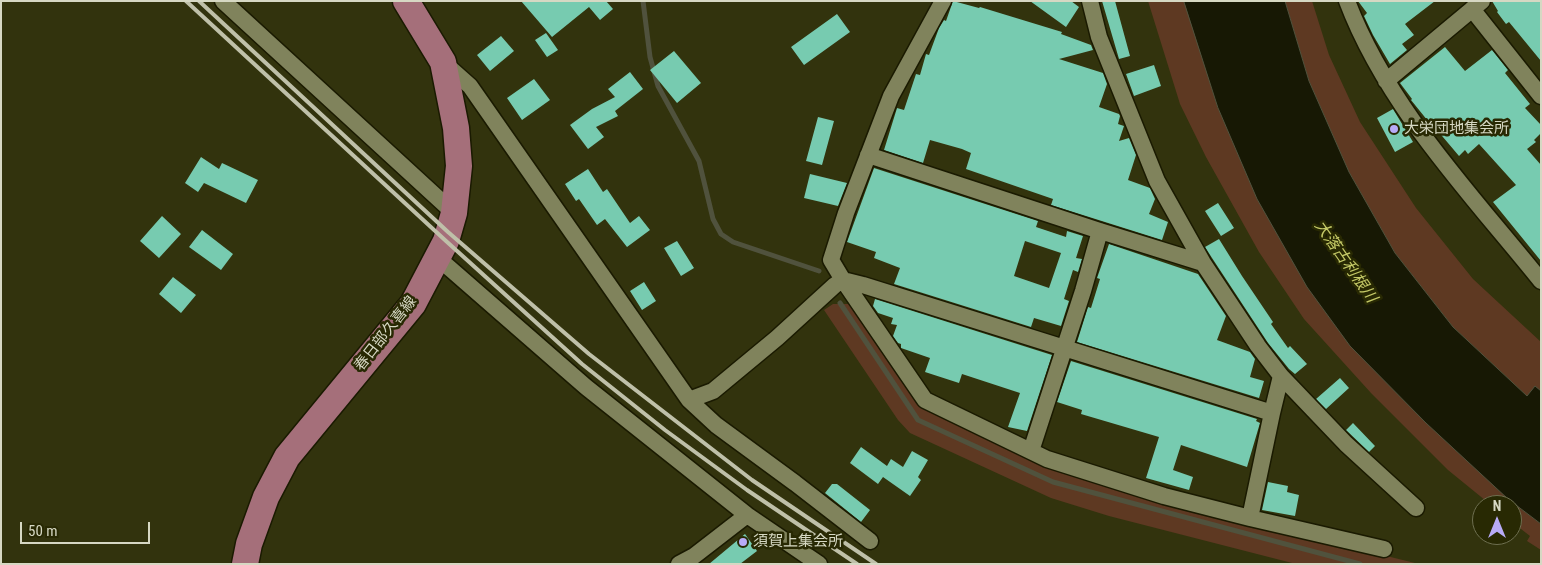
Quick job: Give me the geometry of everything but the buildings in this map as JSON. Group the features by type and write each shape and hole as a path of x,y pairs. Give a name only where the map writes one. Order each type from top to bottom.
{"main road":[{"name":"春日部久喜線","path":"245,564 249,544 266,497 286,457 412,304 446,242 454,213 459,166 456,128 443,62 406,1"}],"street":[{"path":"223,1 454,213"},
{"path":"943,1 891,96 846,213 831,260 925,400 1047,459 1164,496 1384,549"},
{"path":"1090,1 1099,37 1156,181 1204,263 1258,346 1281,376 1346,444 1416,508"},
{"path":"1347,1 1386,81 1411,121 1541,281"},
{"path":"1386,81 1477,5 1541,96"},
{"path":"443,62 470,86 689,400 716,426 795,483 870,541"},
{"path":"868,154 1100,231 1204,263"},
{"path":"1030,452 1065,348 1100,231"},
{"path":"438,258 586,387 747,515 819,564"},
{"path":"689,400 713,391 843,280"},
{"path":"843,280 1272,413"},
{"path":"1250,518 1281,376"},
{"path":"679,564 694,556 747,515"}],"shaded area":[{"path":"1148,1 1184,1 1218,108 1505,495 1479,495 1448,470 1371,393 1304,319 1259,252 1206,157 1180,104"},
{"path":"1285,1 1312,1 1329,55 1360,122 1416,208 1473,279 1541,342 1541,391 1535,387 1527,396 1453,327 1395,253 1349,172 1309,81"},
{"path":"833,304 854,304 921,405 1212,513 1419,564 1296,564 1109,516 1051,498 910,433 898,420 824,310"},
{"path":"1522,510 1541,524 1541,550 1527,541 1530,536 1522,530"}],"water":[{"name":"大落古利根川","path":"1184,1 1285,1 1309,81 1349,172 1395,253 1453,327 1527,396 1535,386 1541,391 1541,524 1522,510 1522,495 1504,495 1426,423 1350,346 1307,287 1257,199 1218,108"}],"waterway":[{"path":"643,1 650,57 658,86 699,161 713,219 721,234 733,242 819,271"},
{"path":"840,303 918,420 1053,482 1360,564"}],"railway":[{"path":"186,1 582,364 665,430 747,490 857,564"},
{"path":"199,1 448,232 589,354 752,480 876,564"}],"place":[{"name":"大栄団地集会所","path":"1394,129"},
{"name":"須賀上集会所","path":"743,542"}]}
